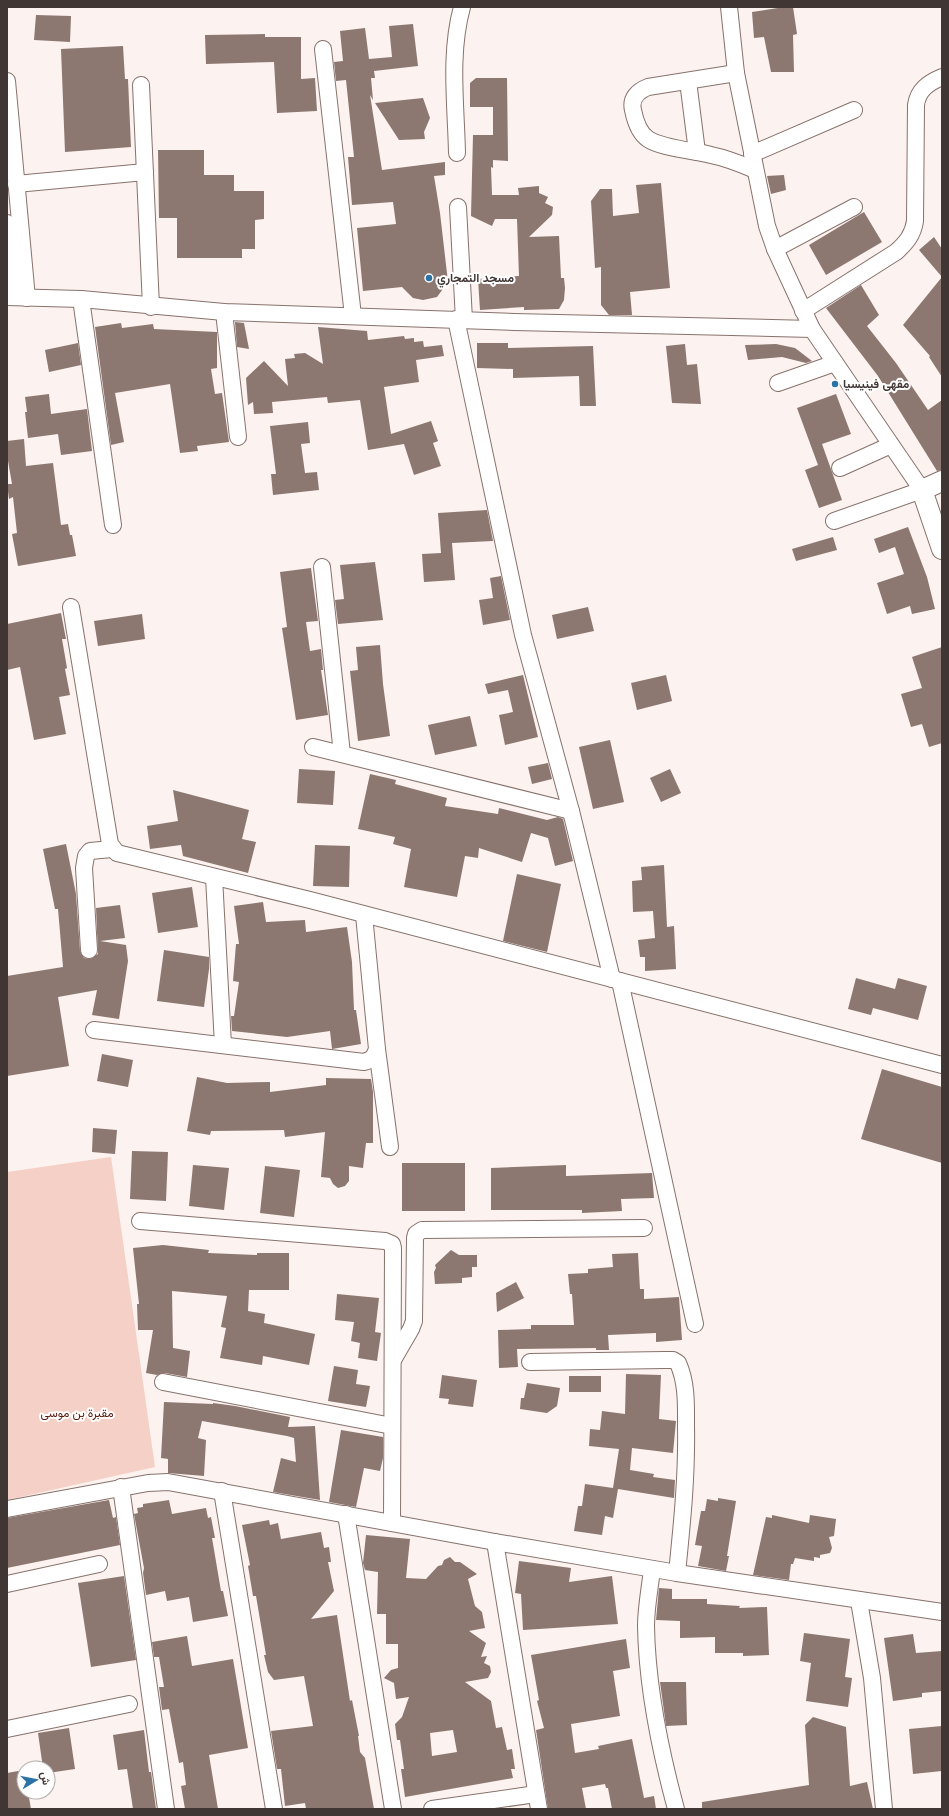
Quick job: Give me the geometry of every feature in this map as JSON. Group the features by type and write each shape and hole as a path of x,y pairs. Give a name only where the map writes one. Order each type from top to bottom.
{"main road":[{"path":"942,481 922,490 942,549"}],"street":[{"path":"457,153 454,58 462,7"},
{"path":"729,7 736,73 767,226 775,249 812,329 922,490 834,521"},
{"path":"323,49 353,316"},
{"path":"736,73 648,87 633,98 632,106 635,119 642,134 647,139 661,144 735,162 755,170"},
{"path":"803,311 896,252 913,232 915,221 917,96 929,83 942,77"},
{"path":"7,81 16,184 16,297"},
{"path":"688,81 697,152"},
{"path":"141,85 151,306"},
{"path":"752,154 854,110"},
{"path":"16,184 145,172"},
{"path":"458,207 460,320 523,635 616,980 695,1324"},
{"path":"775,249 854,207"},
{"path":"7,223 16,297"},
{"path":"16,297 82,299 224,312 812,329"},
{"path":"82,299 113,525"},
{"path":"224,312 238,437"},
{"path":"778,383 835,363"},
{"path":"840,468 891,445"},
{"path":"322,567 342,754"},
{"path":"71,607 112,849"},
{"path":"313,747 571,811"},
{"path":"89,950 84,868 86,856 90,852 112,849 121,854 364,915 942,1065"},
{"path":"214,877 223,1045"},
{"path":"364,915 377,1049 390,1147"},
{"path":"94,1030 364,1062 374,1057 377,1049"},
{"path":"140,1221 389,1242 393,1248 392,1523"},
{"path":"393,1360 414,1321 415,1238 416,1234 422,1230 644,1228"},
{"path":"530,1362 673,1360 678,1363 686,1394 686,1455 684,1512 677,1573"},
{"path":"163,1382 392,1426"},
{"path":"7,1509 121,1487 168,1482 652,1569 859,1601 942,1612"},
{"path":"121,1487 166,1809"},
{"path":"222,1491 274,1809"},
{"path":"346,1514 392,1809"},
{"path":"432,1809 538,1801 496,1542"},
{"path":"7,1584 99,1564"},
{"path":"652,1569 646,1625 649,1665 654,1707 676,1809"},
{"path":"859,1601 872,1678 884,1809"},
{"path":"7,1729 129,1704"}],"green space":[{"name":"مقبرة بن موسى","path":"111,1157 155,1467 7,1500 7,1172"}],"building":[{"path":"793,7 797,34 793,35 794,72 771,72 764,37 754,38 752,12"},
{"path":"36,15 71,16 70,42 34,40"},
{"path":"413,24 418,66 374,71 375,78 371,78 373,100 370,95 382,170 445,162 445,175 434,176 448,282 437,297 423,300 413,298 402,287 363,291 357,228 396,224 393,202 352,205 348,157 354,157 346,80 336,81 334,62 343,61 340,31 365,28 369,59 392,57 389,26"},
{"path":"265,34 265,37 301,37 301,79 315,78 317,111 277,113 274,62 206,64 205,35"},
{"path":"123,46 125,79 128,79 131,147 65,152 61,49"},
{"path":"476,78 507,78 508,161 493,160 493,168 491,167 492,195 519,195 518,188 539,186 539,193 548,197 545,203 553,207 552,215 529,237 559,236 561,278 564,278 565,288 564,300 559,309 524,310 524,307 480,310 478,279 519,276 517,219 495,219 492,226 471,216 473,135 493,135 493,107 470,107 470,83"},
{"path":"423,98 430,118 424,132 425,139 399,140 375,103"},
{"path":"158,150 204,150 204,175 234,175 234,191 264,191 264,219 255,220 255,249 242,249 242,258 177,258 177,218 159,218"},
{"path":"784,175 786,190 771,194 767,176"},
{"path":"661,183 670,288 630,292 632,315 609,315 601,305 601,267 595,268 591,201 600,189 612,189 613,216 639,213 636,185"},
{"path":"864,212 882,242 826,275 809,245"},
{"path":"934,237 942,249 942,277 919,250"},
{"path":"942,277 942,377 929,357 930,356 903,325"},
{"path":"861,285 879,315 867,326 896,363 928,410 942,400 942,470 937,471 878,376 826,308"},
{"path":"235,322 244,323 249,349 237,347"},
{"path":"121,323 122,328 153,324 154,329 217,332 217,368 211,369 215,394 222,393 229,442 197,446 198,451 180,453 170,384 115,393 124,442 111,445 95,327"},
{"path":"318,327 367,331 368,340 404,336 405,339 414,338 414,342 423,341 424,347 442,345 444,356 416,360 419,382 384,387 391,434 431,421 438,441 433,443 441,466 414,475 404,444 368,450 360,400 328,403 327,397 272,402 273,413 254,414 253,402 248,405 246,378 264,361 288,386 285,359 295,358 294,354 305,353 323,364"},
{"path":"78,343 81,365 49,372 45,350"},
{"path":"477,343 508,343 508,348 593,346 596,406 580,406 579,376 513,378 513,369 477,368"},
{"path":"685,344 687,365 697,364 701,404 672,403 666,346"},
{"path":"776,344 795,348 812,361 806,363 782,357 748,360 745,345"},
{"path":"49,394 51,414 87,409 92,451 61,455 58,434 28,438 25,397"},
{"path":"836,394 851,434 822,444 842,500 819,508 805,470 818,465 797,408"},
{"path":"308,422 310,443 301,444 305,473 317,472 319,490 273,495 271,474 276,474 270,426"},
{"path":"24,439 26,466 53,463 61,525 68,524 70,535 72,535 76,556 18,566 12,534 17,533 13,497 9,499 7,484 12,484 7,455 7,441"},
{"path":"487,510 493,541 452,543 455,580 424,582 422,554 441,553 438,513"},
{"path":"908,527 927,577 935,609 912,614 910,606 887,614 877,583 904,574 895,547 879,553 874,539"},
{"path":"833,537 837,550 796,561 792,549"},
{"path":"375,562 383,620 338,624 335,600 344,599 340,565"},
{"path":"311,568 318,621 306,622 310,651 321,649 323,670 321,670 328,715 296,720 282,628 287,627 280,572"},
{"path":"501,576 510,620 483,625 479,600 493,598 490,578"},
{"path":"588,607 594,631 557,639 552,615"},
{"path":"61,613 66,639 62,639 67,668 65,669 70,695 59,697 66,734 34,740 20,667 7,670 7,624"},
{"path":"142,614 145,639 98,646 94,621"},
{"path":"380,645 383,684 390,736 358,741 350,671 358,670 356,647"},
{"path":"942,647 942,743 929,747 922,724 911,727 901,694 922,688 912,657"},
{"path":"523,675 538,737 505,745 499,715 513,712 508,690 488,694 485,684"},
{"path":"666,675 672,701 637,710 631,683"},
{"path":"470,716 477,746 435,755 428,725"},
{"path":"610,740 624,802 593,809 579,747"},
{"path":"548,763 552,779 532,784 528,767"},
{"path":"299,769 335,771 333,805 297,803"},
{"path":"670,769 681,793 661,802 650,778"},
{"path":"370,774 396,780 395,784 447,798 445,806 498,814 499,808 547,820 558,817 563,819 573,861 555,866 548,838 531,833 522,862 479,848 478,858 465,856 457,897 404,887 411,849 393,844 395,837 358,829"},
{"path":"173,790 249,810 242,839 256,842 248,873 183,856 181,845 150,849 147,826 178,821"},
{"path":"66,844 76,894 80,951 84,958 90,959 98,954 96,908 120,905 125,938 100,941 126,945 128,961 119,1019 92,1015 97,990 58,997 69,1066 7,1076 7,976 63,967 58,909 55,909 43,849"},
{"path":"315,845 350,846 349,887 313,886"},
{"path":"664,865 667,927 674,926 676,969 645,971 645,957 640,957 638,940 655,938 653,911 633,912 632,881 642,880 641,867"},
{"path":"517,874 561,884 547,952 503,941"},
{"path":"192,887 198,927 158,933 152,893"},
{"path":"263,902 266,922 305,920 306,932 347,927 352,962 354,1010 356,1010 361,1044 332,1049 330,1031 287,1037 232,1031 231,1016 234,1016 239,982 233,981 236,944 239,944 234,906"},
{"path":"164,950 209,957 204,1007 157,1001"},
{"path":"856,978 895,989 898,978 927,986 918,1020 873,1008 871,1015 848,1009"},
{"path":"102,1054 133,1060 128,1087 97,1081"},
{"path":"882,1069 942,1087 942,1163 861,1139"},
{"path":"197,1077 227,1083 270,1082 270,1092 326,1085 326,1078 371,1079 373,1092 373,1143 366,1143 363,1168 349,1166 349,1181 345,1186 338,1188 333,1184 330,1178 321,1177 325,1132 285,1137 284,1130 211,1131 210,1135 187,1131"},
{"path":"93,1128 117,1130 115,1154 92,1152"},
{"path":"132,1151 168,1152 166,1201 130,1199"},
{"path":"402,1163 465,1163 465,1211 402,1211"},
{"path":"193,1165 229,1168 224,1210 189,1206"},
{"path":"566,1165 566,1176 652,1173 654,1198 621,1199 622,1211 582,1213 582,1210 491,1210 491,1168"},
{"path":"265,1166 300,1170 294,1217 260,1213"},
{"path":"163,1245 209,1250 208,1253 257,1255 257,1253 289,1253 289,1290 249,1290 248,1311 265,1314 264,1323 315,1334 309,1365 263,1356 262,1365 220,1358 226,1328 221,1327 227,1296 172,1291 173,1348 190,1351 187,1377 165,1373 157,1375 146,1373 153,1330 138,1330 137,1304 139,1304 133,1248"},
{"path":"451,1250 459,1255 477,1255 477,1267 472,1267 472,1277 462,1278 462,1283 435,1284 435,1265"},
{"path":"638,1253 640,1289 644,1289 644,1299 679,1297 682,1340 656,1342 656,1333 608,1335 609,1350 596,1350 596,1348 517,1349 518,1367 499,1368 498,1330 531,1329 531,1325 574,1325 572,1294 570,1294 568,1274 588,1273 588,1269 613,1267 612,1254"},
{"path":"516,1282 524,1298 497,1312 496,1293"},
{"path":"337,1294 379,1298 375,1332 381,1333 377,1361 358,1358 360,1343 351,1341 354,1322 335,1320"},
{"path":"334,1366 358,1370 356,1384 370,1386 366,1407 328,1401"},
{"path":"626,1374 661,1375 659,1419 676,1421 673,1453 632,1448 630,1470 654,1474 653,1477 675,1480 674,1498 618,1489 613,1518 605,1516 602,1535 574,1531 578,1506 582,1506 585,1484 613,1488 619,1449 589,1446 590,1429 600,1430 602,1411 625,1414"},
{"path":"442,1375 477,1380 473,1407 448,1404 449,1399 439,1398"},
{"path":"569,1376 601,1376 601,1392 569,1392"},
{"path":"527,1383 560,1388 557,1406 547,1413 520,1409 521,1398 524,1398"},
{"path":"164,1402 213,1403 235,1406 290,1417 288,1427 315,1426 320,1500 273,1492 281,1458 296,1462 294,1438 287,1436 202,1421 198,1438 206,1440 204,1476 168,1473 168,1459 161,1458"},
{"path":"341,1430 383,1437 383,1458 380,1471 364,1468 356,1507 329,1502"},
{"path":"718,1498 736,1501 726,1571 698,1566 702,1546 695,1545 701,1511 705,1511 707,1499 718,1501"},
{"path":"109,1500 113,1518 116,1517 120,1545 7,1568 7,1518"},
{"path":"169,1500 172,1514 206,1508 208,1518 211,1517 215,1538 212,1538 221,1591 223,1591 228,1616 193,1622 189,1597 167,1601 165,1591 146,1595 143,1573 144,1568 134,1514 138,1513 137,1508 143,1507 143,1504"},
{"path":"772,1515 809,1523 810,1515 836,1519 834,1536 829,1537 832,1548 830,1553 820,1555 820,1558 814,1557 814,1561 795,1558 793,1564 791,1564 789,1580 753,1575 766,1517 772,1518"},
{"path":"269,1520 270,1525 278,1523 281,1539 321,1532 324,1548 329,1547 331,1562 328,1562 334,1591 311,1619 337,1615 350,1701 352,1700 359,1736 360,1752 365,1758 374,1809 306,1809 305,1803 285,1806 281,1769 277,1769 271,1731 313,1726 304,1676 274,1680 268,1672 264,1655 266,1655 256,1596 253,1596 248,1566 250,1565 242,1525"},
{"path":"366,1535 410,1539 406,1578 426,1579 438,1566 442,1565 444,1560 450,1557 455,1562 460,1562 477,1574 468,1579 475,1606 482,1612 485,1628 469,1631 486,1643 481,1657 487,1656 484,1663 490,1666 491,1672 488,1678 465,1682 491,1701 496,1728 502,1727 507,1750 512,1749 515,1769 511,1769 513,1778 405,1797 401,1769 404,1769 400,1740 397,1740 395,1724 402,1717 409,1697 396,1699 394,1683 384,1678 391,1670 398,1668 398,1644 386,1644 386,1614 377,1614 378,1572 365,1570 363,1563","holes":["453,1730 457,1752 432,1756 430,1733"]},
{"path":"519,1561 571,1568 569,1582 612,1576 618,1624 523,1630 521,1594 515,1593"},
{"path":"124,1576 136,1660 91,1667 78,1583"},
{"path":"659,1588 672,1589 672,1599 707,1599 707,1604 740,1606 739,1608 767,1607 769,1655 743,1656 743,1653 715,1653 715,1637 680,1638 680,1621 656,1620"},
{"path":"804,1633 850,1639 845,1677 852,1678 848,1707 806,1701 811,1663 800,1661"},
{"path":"913,1634 916,1653 942,1651 942,1691 922,1693 922,1697 893,1701 884,1638"},
{"path":"187,1636 192,1666 233,1659 248,1748 209,1755 218,1809 185,1809 181,1786 186,1785 183,1762 179,1763 169,1709 162,1710 159,1687 164,1687 159,1657 154,1657 152,1642"},
{"path":"626,1639 630,1668 613,1671 620,1716 571,1724 575,1753 599,1749 598,1746 632,1739 644,1798 654,1796 656,1809 612,1809 608,1788 606,1788 605,1784 582,1788 586,1809 548,1809 536,1730 544,1728 537,1701 539,1700 531,1655"},
{"path":"660,1682 686,1682 687,1725 666,1726"},
{"path":"813,1717 846,1727 850,1786 867,1782 873,1809 702,1809 702,1802 809,1785 805,1725"},
{"path":"942,1726 942,1771 913,1774 909,1729"},
{"path":"69,1728 75,1769 56,1772 56,1760 42,1760 38,1733"},
{"path":"144,1730 149,1772 151,1772 156,1809 133,1809 127,1769 118,1770 113,1735"},
{"path":"16,1771 16,1800 29,1800 31,1809 7,1809 7,1773"}],"place":[{"name":"مسجد التمجاري","path":"429,278"},
{"name":"مقهى فينيسيا","path":"835,384"}]}
